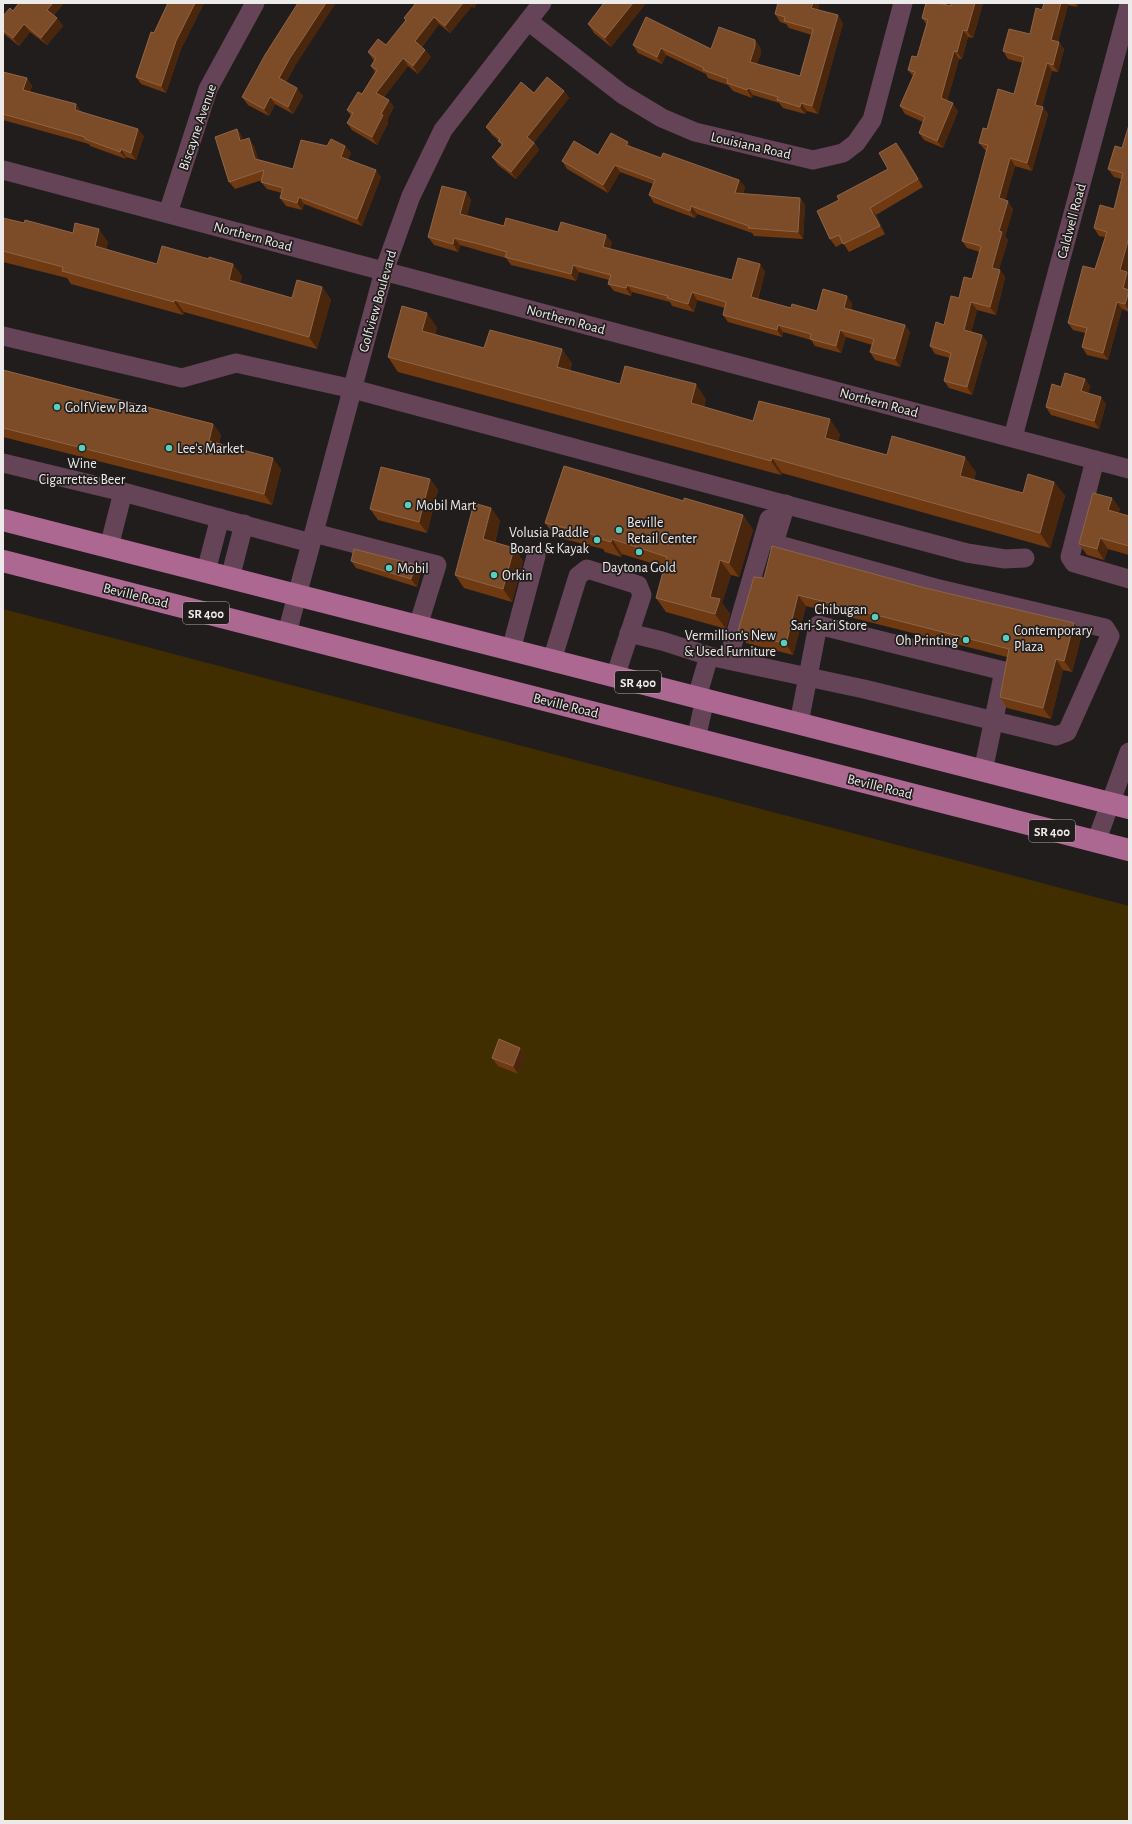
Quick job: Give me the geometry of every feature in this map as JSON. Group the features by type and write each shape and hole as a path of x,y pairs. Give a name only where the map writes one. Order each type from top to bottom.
{"main road":[{"name":"SR 400","path":"3,520 1120,806"},
{"name":"Beville Road","path":"3,561 1129,850"}],"street":[{"name":"Biscayne Avenue","path":"168,212 208,88 255,3"},
{"name":"Golfview Boulevard","path":"287,633 384,271 411,196 443,130 542,3"},
{"name":"Louisiana Road","path":"528,21 622,94 662,118 695,132 813,160 842,153 856,143 872,120 903,3"},
{"name":"Caldwell Road","path":"1013,437 1129,5"},
{"name":"Northern Road","path":"3,170 168,212 1129,469"},
{"path":"3,336 182,378 236,363 353,389 967,553 1005,559 1025,558"},
{"path":"1095,460 1070,557 1074,563 1129,579"},
{"path":"3,463 123,492 244,524 437,565 418,626"},
{"path":"109,547 123,492"},
{"path":"728,660 780,503"},
{"path":"629,634 662,641 709,656 808,677 1056,736 1067,732 1110,636 1105,628 935,588 779,545 775,540 780,503"},
{"path":"206,571 220,518"},
{"path":"230,578 244,524"},
{"path":"511,650 536,556"},
{"path":"552,660 578,576 587,569 638,585 642,595 616,677"},
{"path":"799,723 818,626 1004,671 984,771"},
{"path":"696,739 701,698 709,656"},
{"path":"1096,842 1120,806 1129,752"}],"shaded area":[{"path":"3,609 1129,906 1129,1821 3,1821"}],"building":[{"path":"19,3 53,3 47,10 57,18 41,38 24,24 13,38 3,30 3,16 10,8 13,11"},
{"path":"168,3 195,3 176,41 161,86 136,77 151,32 154,33"},
{"path":"298,3 326,3 290,58 279,78 297,88 288,107 270,97 264,109 242,97 265,55"},
{"path":"416,3 463,3 445,26 434,17 415,41 425,50 413,66 403,58 376,93 389,100 381,114 383,115 372,137 347,123 353,113 347,110 358,92 362,94 377,70 371,66 376,58 368,52 378,39 386,45 406,20 404,18"},
{"path":"604,3 633,3 605,38 588,24"},
{"path":"778,3 813,3 811,8 838,15 812,106 801,103 800,107 777,100 778,97 748,88 747,90 727,83 728,79 703,70 704,68 661,48 657,57 633,45 646,17 711,49 719,27 755,40 755,46 750,62 800,76 813,29 784,21 785,17 775,14"},
{"path":"926,3 939,3 951,6 951,3 975,3 967,31 963,30 957,52 954,51 941,98 953,103 937,141 919,133 925,117 900,106 915,72 908,70 912,56 917,57 928,20 922,18"},
{"path":"1044,3 1061,3 1051,40 1059,42 1053,65 1047,63 1035,105 1043,107 1027,163 1010,158 999,198 1008,201 999,231 1002,232 992,268 1000,270 990,307 971,302 964,330 982,335 967,387 944,381 951,353 930,346 936,322 944,325 951,296 959,298 964,277 972,279 981,246 962,241 988,145 979,143 983,128 987,129 998,89 1014,94 1024,57 1003,51 1009,29 1030,34 1036,8 1042,10"},
{"path":"3,72 27,78 23,90 76,104 75,110 138,129 131,153 121,149 120,152 85,139 85,137 3,114"},
{"path":"547,77 564,91 527,137 534,143 511,172 492,157 503,144 498,141 500,139 486,127 521,82 534,93"},
{"path":"1129,125 1129,237 1120,270 1127,272 1123,288 1129,291 1125,304 1117,302 1103,353 1082,347 1087,328 1068,323 1083,266 1095,269 1107,232 1094,228 1100,205 1114,209 1123,173 1108,169 1115,146 1122,148"},
{"path":"237,129 240,141 249,138 255,159 293,169 301,140 327,146 331,139 345,146 341,157 376,170 357,219 299,197 297,203 280,198 283,188 261,182 264,170 229,182 215,137"},
{"path":"611,133 628,142 626,145 661,158 663,153 739,180 735,193 800,198 798,232 748,228 749,226 691,206 690,211 649,195 655,180 615,165 603,185 562,161 574,141 598,155"},
{"path":"896,143 918,179 870,208 880,226 843,244 839,235 830,239 817,211 839,200 837,196 888,169 879,153"},
{"path":"442,186 466,192 460,214 504,226 506,218 558,232 561,222 606,235 603,247 732,280 738,258 760,264 751,297 791,308 792,304 817,311 823,289 847,296 844,308 905,325 895,359 870,352 874,339 840,330 836,346 810,339 811,334 778,325 777,330 723,315 726,302 692,292 688,304 667,298 668,296 627,285 626,288 608,284 611,275 573,265 571,274 505,257 507,252 479,244 454,238 453,244 428,237"},
{"path":"3,218 24,223 25,220 73,233 75,223 99,229 95,246 157,264 162,246 209,259 209,257 233,264 229,280 292,298 297,280 322,287 309,337 62,271 63,267 3,251"},
{"path":"402,306 427,313 422,331 484,348 490,330 562,349 557,367 620,384 625,366 696,384 691,403 753,421 759,401 830,419 825,438 887,455 892,436 965,457 960,476 1023,493 1028,474 1054,482 1040,533 772,458 771,461 388,357"},
{"name":"GolfView Plaza","path":"3,370 213,424 209,441 273,458 264,494 3,428"},
{"path":"1065,373 1085,379 1081,391 1101,397 1094,421 1046,407 1052,384 1061,387"},
{"path":"564,466 684,501 684,498 743,515 729,563 720,560 710,597 720,599 715,614 656,598 667,557 612,539 611,542 594,537 595,535 545,523"},
{"name":"Mobil Mart","path":"381,467 430,479 419,522 370,509"},
{"path":"1093,493 1112,498 1108,510 1129,516 1129,546 1100,538 1097,549 1079,544"},
{"path":"474,503 491,508 483,539 514,548 503,589 455,575"},
{"name":"Contemporary Plaza","path":"772,546 925,588 1074,623 1064,661 1056,659 1043,708 1000,697 1009,649 798,595 786,644 738,631 754,577 764,578"},
{"path":"354,549 416,565 411,579 351,561"},
{"path":"499,1039 520,1048 513,1066 492,1058"}],"place":[{"name":"GolfView Plaza","path":"57,407"},
{"name":"Wine Cigarrettes Beer","path":"82,448"},
{"name":"Lee's Market","path":"169,448"},
{"name":"Mobil Mart","path":"408,505"},
{"name":"Beville Retail Center","path":"619,530"},
{"name":"Volusia Paddle Board & Kayak","path":"597,540"},
{"name":"Daytona Gold","path":"639,552"},
{"name":"Mobil","path":"389,568"},
{"name":"Orkin","path":"494,575"},
{"name":"Chibugan Sari-Sari Store","path":"875,617"},
{"name":"Contemporary Plaza","path":"1006,638"},
{"name":"Oh Printing","path":"966,640"},
{"name":"Vermillion's New & Used Furniture","path":"784,643"}]}
